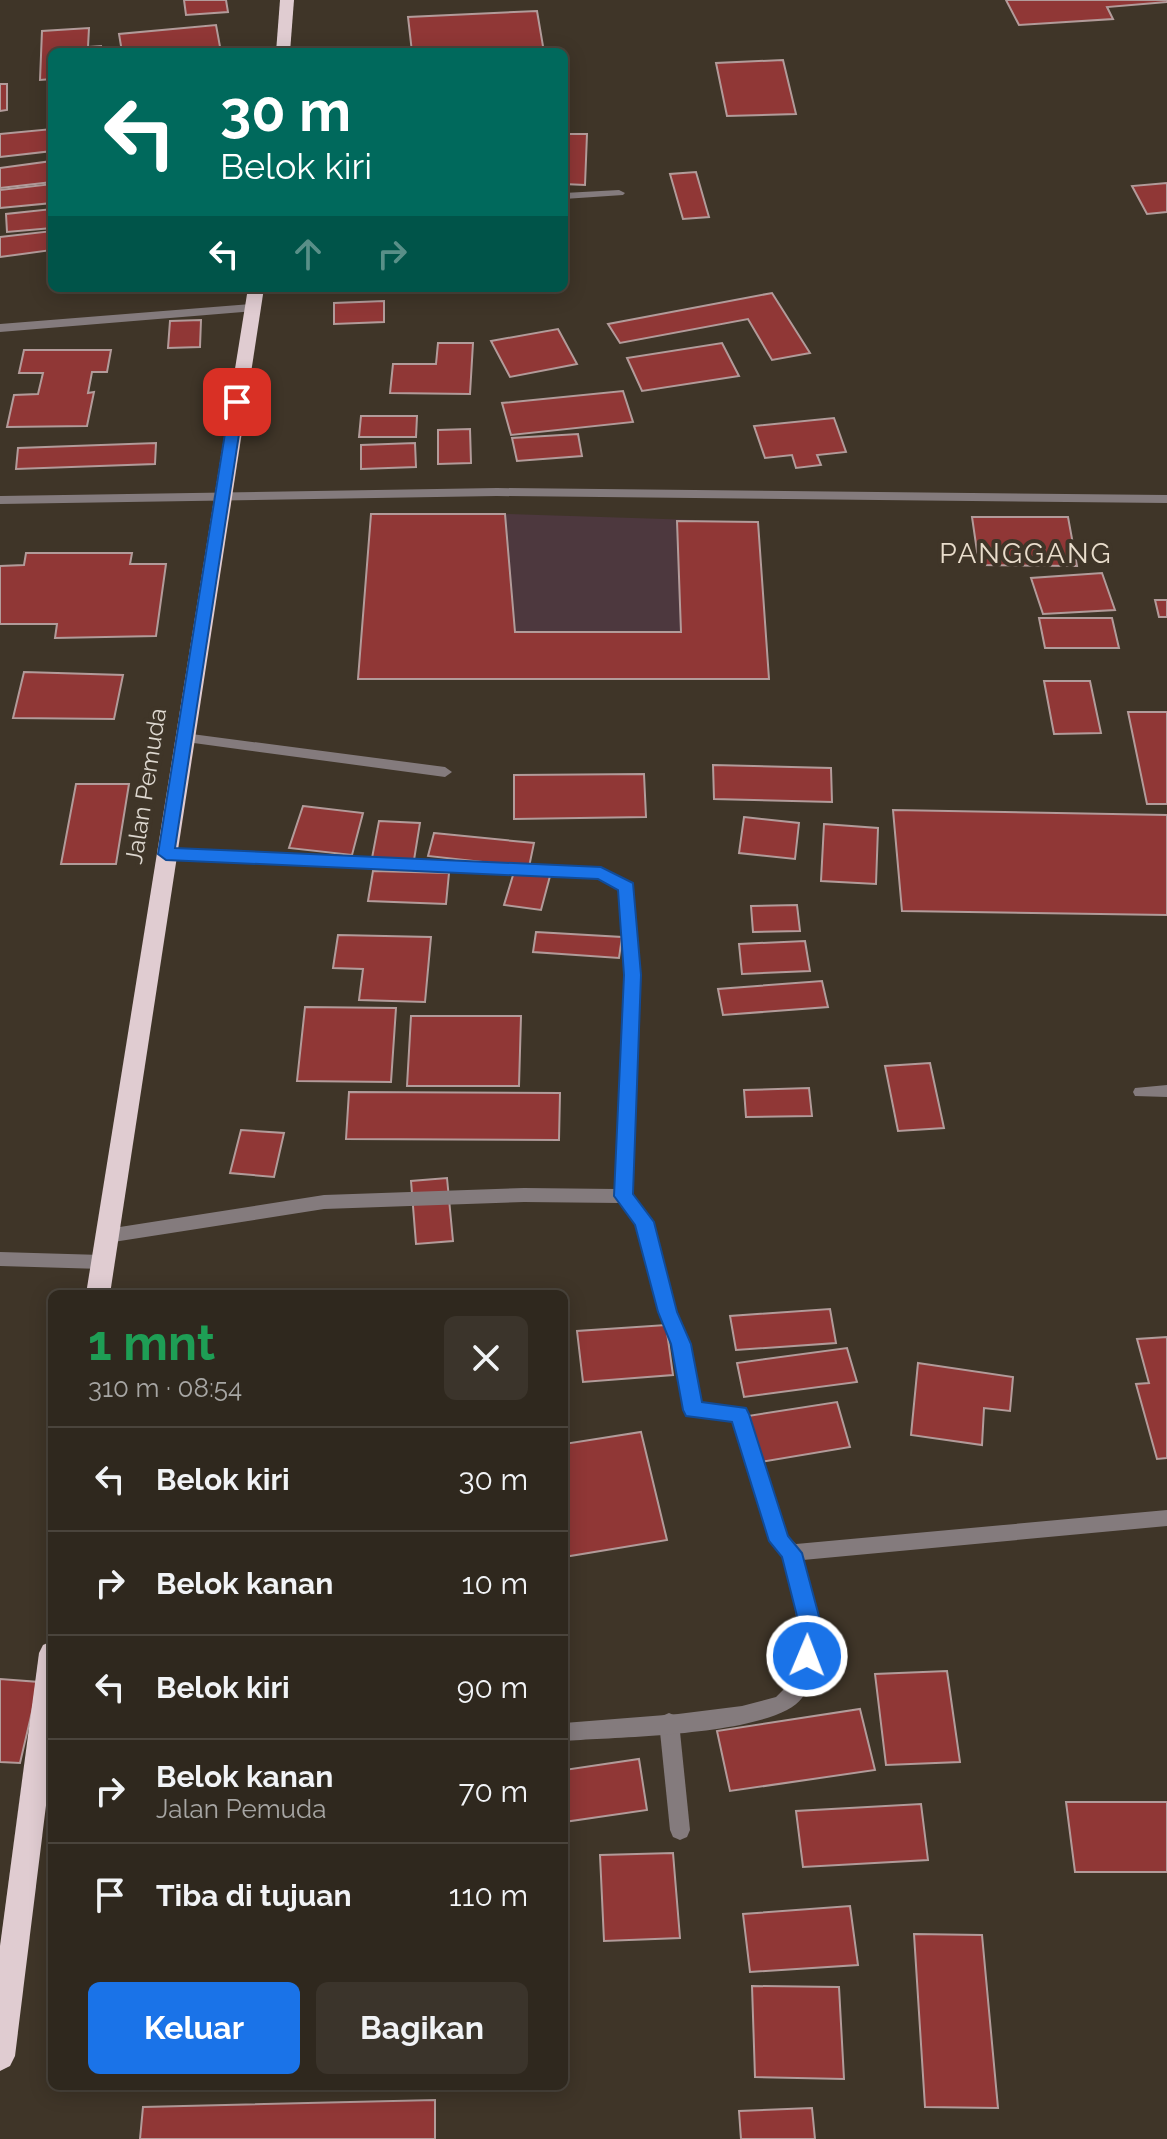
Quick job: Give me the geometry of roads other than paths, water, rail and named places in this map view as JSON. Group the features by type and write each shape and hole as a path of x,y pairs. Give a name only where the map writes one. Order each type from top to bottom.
{"highway":[{"path":"283,48 287,0"},
{"name":"Jalan Pemuda","path":"98,1290 254,298"},
{"path":"0,2056 48,1684"}],"street":[{"path":"568,196 619,193"},
{"path":"0,328 254,298"},
{"path":"0,500 512,492 1167,499"},
{"path":"184,738 445,772"},
{"path":"166,854 601,873 627,887 633,975 624,1196 644,1222 668,1312 681,1344 694,1410 739,1414 779,1541 792,1553 809,1620 807,1656 798,1688 782,1703 746,1715 568,1732"},
{"path":"1141,1092 1167,1091"},
{"path":"107,1236 324,1202 524,1195 624,1196"},
{"path":"0,1259 102,1262"},
{"path":"792,1553 1167,1518"},
{"path":"669,1722 680,1830"}],"district":[{"name":"PANGGANG","path":"1026,553"}]}
